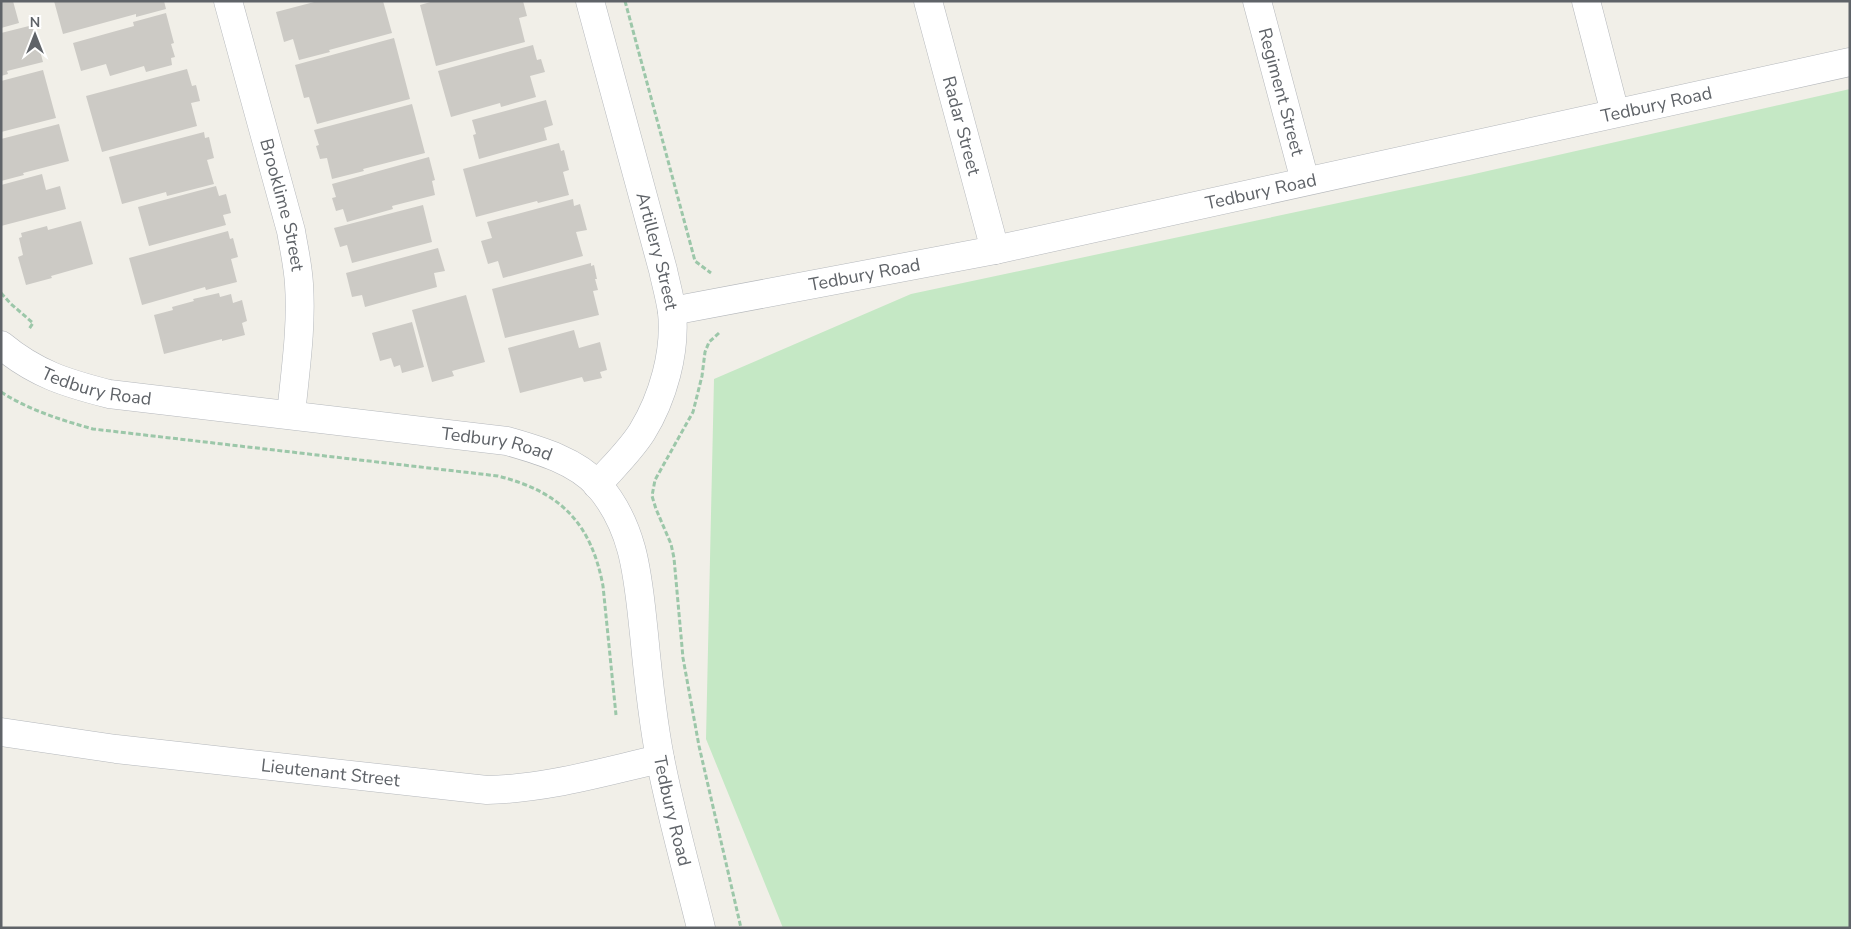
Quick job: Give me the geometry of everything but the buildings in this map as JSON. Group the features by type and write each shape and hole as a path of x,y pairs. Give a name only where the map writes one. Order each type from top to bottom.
{"street":[{"name":"Brooklime Street","path":"228,1 291,231 300,284 300,326 291,415"},
{"name":"Artillery Street","path":"590,1 663,270 672,311 672,344 666,374 656,403 641,433 597,485"},
{"name":"Radar Street","path":"928,1 995,250"},
{"name":"Regiment Street","path":"1257,1 1305,181"},
{"path":"1586,1 1615,113"},
{"name":"Tedbury Road","path":"672,311 995,250 1850,62"},
{"name":"Tedbury Road","path":"1,345 33,367 58,380 109,394 507,441 538,450 564,461 583,472 597,485 613,506 634,555 652,709 660,759 701,928"},
{"name":"Lieutenant Street","path":"1,732 116,749 487,790 515,790 541,786 660,759"}],"path":[{"path":"625,1 695,262 711,273 718,274"},
{"path":"726,330 714,336 709,342 705,352 702,376 693,412 655,480 652,496 671,544 674,558 683,658 699,746 741,928"},
{"path":"1,392 30,407 62,420 93,429 498,476 533,487 552,498 568,511 583,528 592,547 603,586 616,715"}],"green space":[{"path":"1850,89 1850,928 783,928 706,739 714,379 911,294 1470,175"}]}
